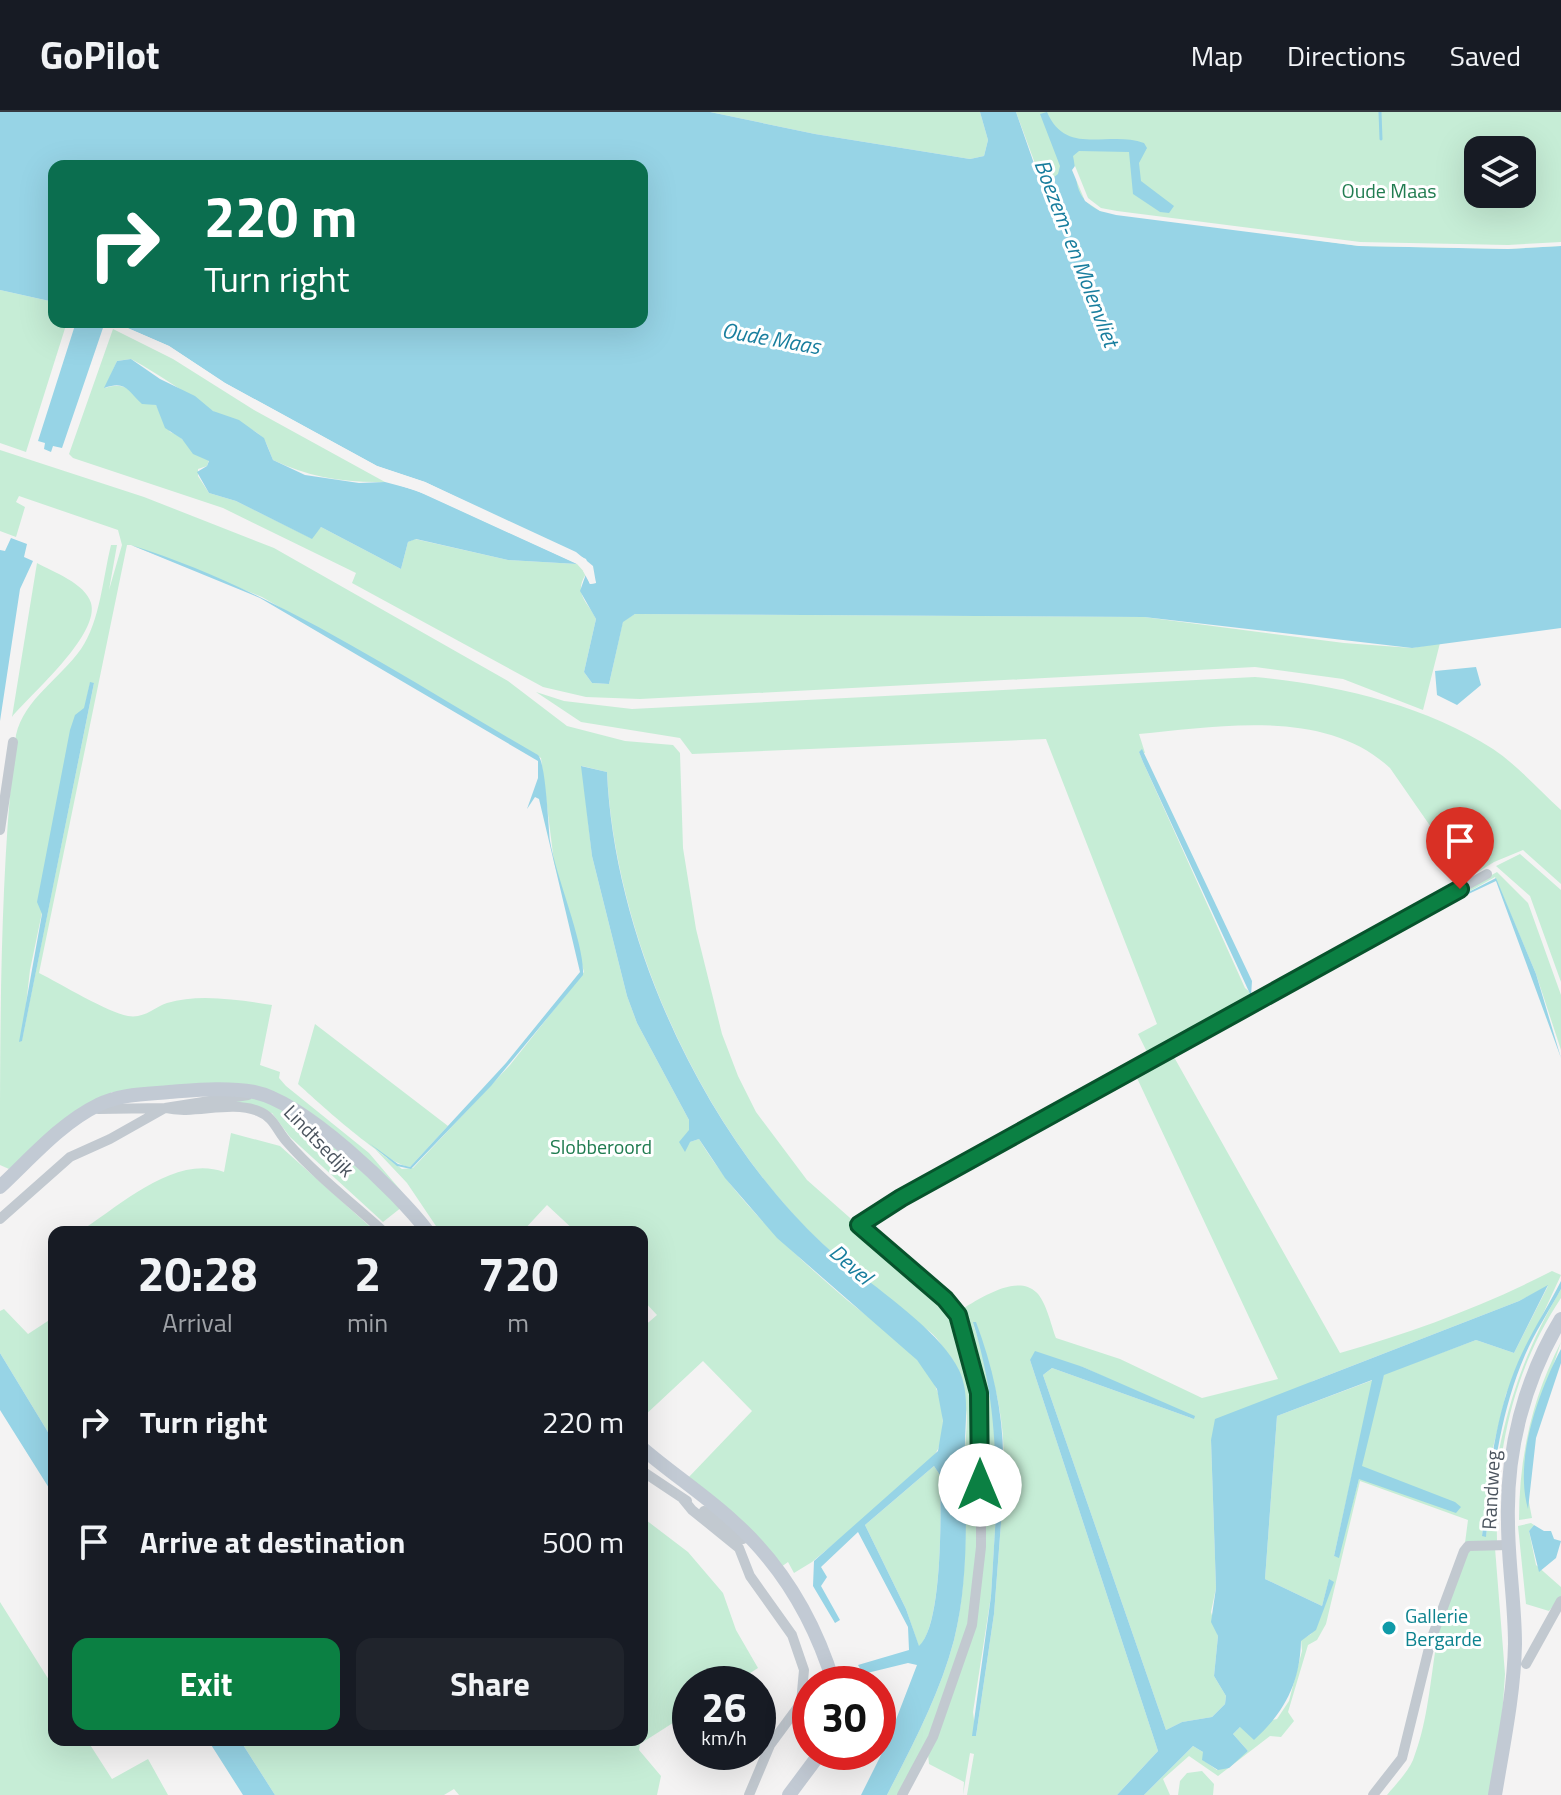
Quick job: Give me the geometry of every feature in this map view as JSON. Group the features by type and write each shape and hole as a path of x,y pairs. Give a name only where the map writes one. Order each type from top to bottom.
{"street":[{"path":"0,830 13,742"},
{"path":"902,1795 933,1737 972,1625 981,1547 981,1408 958,1315 945,1299 859,1225 888,1205 1487,874"},
{"name":"Lindtsedijk","path":"2,1182 88,1110 118,1098 208,1089 255,1093 288,1106 314,1126 383,1183 422,1226"},
{"name":"Lindtsedijk","path":"88,1110 165,1108 255,1093"},
{"name":"Lindtsedijk","path":"0,1219 70,1157 165,1108 179,1111 229,1108 259,1111 275,1123 285,1140 377,1226"},
{"name":"Randweg","path":"1495,1795 1519,1668 1507,1499 1515,1434 1538,1361 1561,1319"},
{"path":"648,1453 721,1511 761,1550 803,1607 827,1666"},
{"path":"648,1475 761,1550"},
{"path":"683,1499 739,1548 750,1576 792,1635 804,1670 801,1703 770,1745 749,1795"},
{"path":"1373,1795 1402,1758 1431,1640 1464,1551 1468,1546 1509,1545"},
{"path":"1519,1668 1561,1601"},
{"path":"789,1795 808,1770"}],"green space":[{"path":"710,112 980,112 988,140 984,156 970,159 815,134"},
{"name":"Oude Maas","path":"1016,112 1561,112 1561,270 1138,240 1040,177"},
{"path":"0,290 48,301 48,328 65,328 26,452 0,443"},
{"path":"113,329 173,359 254,410 385,482 327,478 273,460 262,437 256,432 217,414 131,359 117,361 105,388 127,388 141,399 156,405 170,432 209,460 207,466 198,469 198,476 209,493 236,501 311,538 321,527 401,569 408,542 415,539 508,560 577,564 586,574 581,593 596,619 584,672 592,683 609,684 623,621 635,614 1144,617 1344,643 1412,648 1440,643 1423,710 1343,679 1255,667 640,699 586,697 543,687 352,583 356,573 223,508 73,458 69,454"},
{"name":"Slobberoord","path":"0,450 144,497 274,548 508,681 567,726 625,741 673,745 680,753 683,848 696,929 722,1034 738,1076 756,1112 807,1180 951,1307 977,1389 980,1553 963,1651 937,1724 899,1795 887,1795 933,1700 959,1617 965,1547 967,1416 963,1397 952,1364 937,1339 856,1274 811,1233 770,1187 732,1135 698,1079 669,1020 645,959 626,896 613,834 607,772 582,766 592,856 627,996 637,1023 689,1120 690,1142 699,1139 731,1184 767,1226 826,1282 914,1356 931,1378 941,1403 941,1440 932,1458 812,1562 794,1573 788,1562 781,1567 687,1479 752,1411 703,1361 648,1412 648,1323 657,1315 648,1305 648,1226 570,1226 547,1205 528,1226 436,1226 407,1183 375,1149 402,1169 413,1168 510,1065 584,972 554,862 541,758 262,597 131,545 127,545 39,973 96,1004 128,1016 139,1016 167,1003 192,998 220,998 272,1005 260,1065 280,1072 279,1078 286,1086 369,1153 403,1193 279,1094 112,1092 9,1169 0,1165 4,894 16,735 27,710 81,649 97,613 111,545 117,545 109,590 122,545 118,530 19,496 16,502 25,507 16,537 0,531","holes":["90,683 94,683 22,1040 30,970"]},
{"path":"37,563 82,590 91,603 91,616 75,647 12,717"},
{"path":"1255,677 1316,685 1378,699 1438,720 1493,749 1561,810 1561,884 1523,850 1494,862 1467,879 1390,768 1364,749 1335,736 1304,729 1237,725 1139,734 1145,753 1139,752 1143,762 1245,988 1258,999 1150,1058 1138,1034 1157,1024 1046,739 692,754 680,738 581,722 536,692 564,701 632,709"},
{"path":"1520,854 1561,890 1561,982 1530,896 1496,866"},
{"path":"1497,872 1528,903 1561,995 1561,1050 1536,974 1495,877 1174,1057 1340,1353 1448,1317 1552,1271 1561,1275 1506,1394 1490,1460 1482,1536 1486,1536 1495,1469 1509,1408 1530,1349 1561,1289 1561,1298 1530,1355 1510,1415 1499,1477 1497,1541 1465,1543 1468,1520 1360,1481 1326,1624 1317,1640 1308,1645 1288,1712 1294,1721 1281,1737 1270,1736 1218,1776 1189,1756 1163,1779 1170,1795 1144,1795 1193,1746 1203,1752 1203,1760 1217,1770 1248,1751 1233,1734 1240,1727 1277,1719 1289,1701 1302,1651 1301,1640 1311,1634 1333,1583 1329,1580 1322,1606 1265,1579 1277,1416 1373,1380 1334,1556 1338,1557 1359,1479 1365,1478 1361,1462 1384,1374 1476,1340 1514,1353 1548,1286 1519,1301 1313,1381 1211,1440 1216,1588 1211,1612 1218,1636 1214,1676 1226,1696 1225,1704 1212,1717 1182,1722 1166,1730 1043,1375 1052,1368 1194,1419 1083,1367 1030,1360 1158,1751 1117,1795 967,1795 974,1754 970,1753 963,1795 964,1782 929,1764 928,1754 972,1638 983,1409 960,1310 997,1290 1018,1285 1028,1287 1043,1301 1056,1338 1120,1359 1202,1398 1278,1379 1137,1078 1156,1065 872,1222 877,1232 957,1302 952,1302 869,1230 869,1220","holes":["973,1323 998,1401 1004,1463 1002,1483 989,1373","997,1497 1003,1497 994,1614 976,1736 973,1712 991,1596"]},
{"path":"315,1024 448,1126 410,1167 369,1144 298,1084"},
{"path":"260,1098 310,1126 402,1207 383,1222 290,1137 272,1113 213,1102"},
{"path":"231,1133 280,1146 369,1226 88,1226 129,1197 167,1176 205,1168 224,1172"},
{"path":"4,1309 28,1334 48,1321 48,1432 0,1353 0,1311"},
{"path":"1561,1342 1530,1436 1524,1477 1532,1518 1519,1520 1521,1473 1529,1428 1542,1385"},
{"path":"934,1466 940,1475 939,1565 933,1615 919,1647 906,1609 865,1525"},
{"path":"648,1522 688,1552 723,1593 736,1630 757,1666 672,1666 672,1724 648,1739"},
{"path":"1534,1525 1529,1531 1536,1565 1561,1587 1561,1596 1549,1611 1526,1604 1518,1526"},
{"path":"1495,1548 1505,1674 1501,1733 1490,1795 1387,1795 1411,1764 1421,1734 1440,1624 1457,1573 1471,1549"},
{"path":"0,1602 48,1678 48,1746 91,1746 112,1779 148,1759 168,1795 0,1795"},
{"path":"244,1746 640,1746 639,1750 661,1776 657,1795 459,1795 454,1789 444,1795 275,1795"},
{"path":"1202,1771 1214,1784 1213,1795 1178,1795 1180,1781 1187,1773"}],"water":[{"name":"Boezem- en Molenvliet","path":"0,112 710,112 815,134 970,159 984,156 988,140 980,112 1016,112 1038,175 1049,181 1058,174 1060,166 1040,114 1047,112 1055,126 1077,138 1144,143 1147,148 1139,163 1141,181 1174,206 1169,213 1160,212 1133,194 1129,152 1079,151 1073,156 1080,194 1100,211 1359,246 1508,249 1561,246 1561,628 1412,648 1144,617 635,614 623,622 609,684 592,683 584,672 596,619 580,591 586,574 590,584 596,583 586,559 425,482 377,466 225,383 169,346 128,328 648,328 648,160 48,160 48,301 0,290"},
{"path":"74,328 103,328 62,448 53,446 51,452 44,449 45,443 38,441"},
{"path":"131,359 160,379 195,396 213,411 239,420 264,438 273,460 305,475 359,483 385,482 415,490 577,564 508,560 416,539 408,542 401,569 321,527 312,539 236,501 209,493 197,472 209,461 193,454 182,439 165,428 156,405 142,404 122,386 104,388 117,361"},
{"path":"11,538 27,544 24,557 33,561 20,589 0,721 0,550 5,551"},
{"path":"131,545 185,564 238,587 289,612 390,667 538,755 541,761 550,841 580,946 583,975 491,1086 411,1169 397,1166 369,1143 398,1164 410,1167 506,1063 580,972 539,799 535,797 527,809 538,778 538,761 260,598"},
{"path":"1476,667 1481,685 1457,705 1437,695 1435,671"},
{"path":"90,682 94,683 22,1041 19,1042 42,914 37,902 70,730 75,715 84,708"},
{"path":"1142,749 1252,981 1251,996 1143,762 1139,752"},
{"path":"581,766 607,772 613,835 627,899 647,964 672,1028 703,1089 739,1146 779,1198 823,1244 934,1336 963,1380 966,1401 966,1524 959,1617 933,1700 887,1795 861,1795 874,1770 896,1770 896,1720 917,1665 858,1665 909,1650 908,1627 858,1532 821,1567 827,1577 821,1586 840,1620 835,1623 813,1586 814,1561 938,1451 943,1421 937,1389 917,1360 777,1238 725,1178 699,1139 690,1142 685,1152 679,1142 689,1130 689,1120 637,1023 627,996 592,856","holes":["934,1466 940,1475 940,1539 933,1615 919,1646 906,1609 865,1525"]},
{"path":"1496,878 1536,974 1561,1058 1496,881 1424,915"},
{"path":"1112,1089 875,1223 878,1231 953,1296 872,1227 874,1220"},
{"path":"1561,1281 1561,1289 1525,1355 1509,1399 1495,1467 1486,1537 1482,1536 1503,1405 1523,1352"},
{"path":"1548,1285 1514,1353 1476,1340 1384,1375 1362,1466 1455,1502 1461,1507 1456,1513 1359,1479 1339,1558 1334,1556 1372,1380 1277,1416 1265,1579 1322,1606 1329,1579 1334,1582 1316,1630 1301,1641 1298,1670 1289,1695 1254,1740 1240,1727 1233,1734 1248,1751 1229,1768 1218,1770 1202,1760 1203,1752 1193,1746 1144,1795 1117,1795 1158,1751 1030,1360 1035,1351 1083,1367 1195,1416 1194,1419 1052,1368 1043,1375 1166,1730 1182,1722 1212,1717 1225,1704 1226,1696 1214,1676 1218,1636 1211,1622 1216,1588 1211,1440 1215,1419 1519,1301"},
{"path":"973,1322 976,1322 983,1341 998,1401 1003,1442 1002,1483 996,1483 990,1402"},
{"path":"1561,1349 1561,1363 1536,1438 1528,1509 1524,1490 1526,1448 1544,1386"},
{"path":"0,1353 48,1432 48,1486 0,1410"},
{"path":"997,1496 1003,1497 994,1614 976,1736 972,1736 991,1596"},
{"path":"1534,1525 1551,1531 1554,1539 1561,1541 1556,1558 1539,1572 1529,1531"},
{"path":"212,1746 244,1746 275,1795 243,1795"}],"pier":[{"path":"1075,166 1088,198 1101,208 1117,211 1360,242 1508,245 1561,242 1561,246 1508,249 1359,246 1116,215 1100,211 1085,201 1072,170"},
{"path":"116,328 128,328 169,346 225,383 377,466 425,482 576,552 593,566 596,583 590,584 583,571 588,571 593,580 589,568 574,556 424,486 375,470 223,387 167,349"},
{"path":"378,478 427,490 569,555 580,565 425,494"}],"waterway":[{"path":"1380,112 1381,139"}],"place":[{"name":"Gallerie Bergarde","path":"1389,1628"}],"route":[{"path":"980,1485 981,1408 973,1364 958,1315 945,1299 859,1225 901,1198 1460,889"}],"water label":[{"name":"Devel","path":"851,1264"}]}
